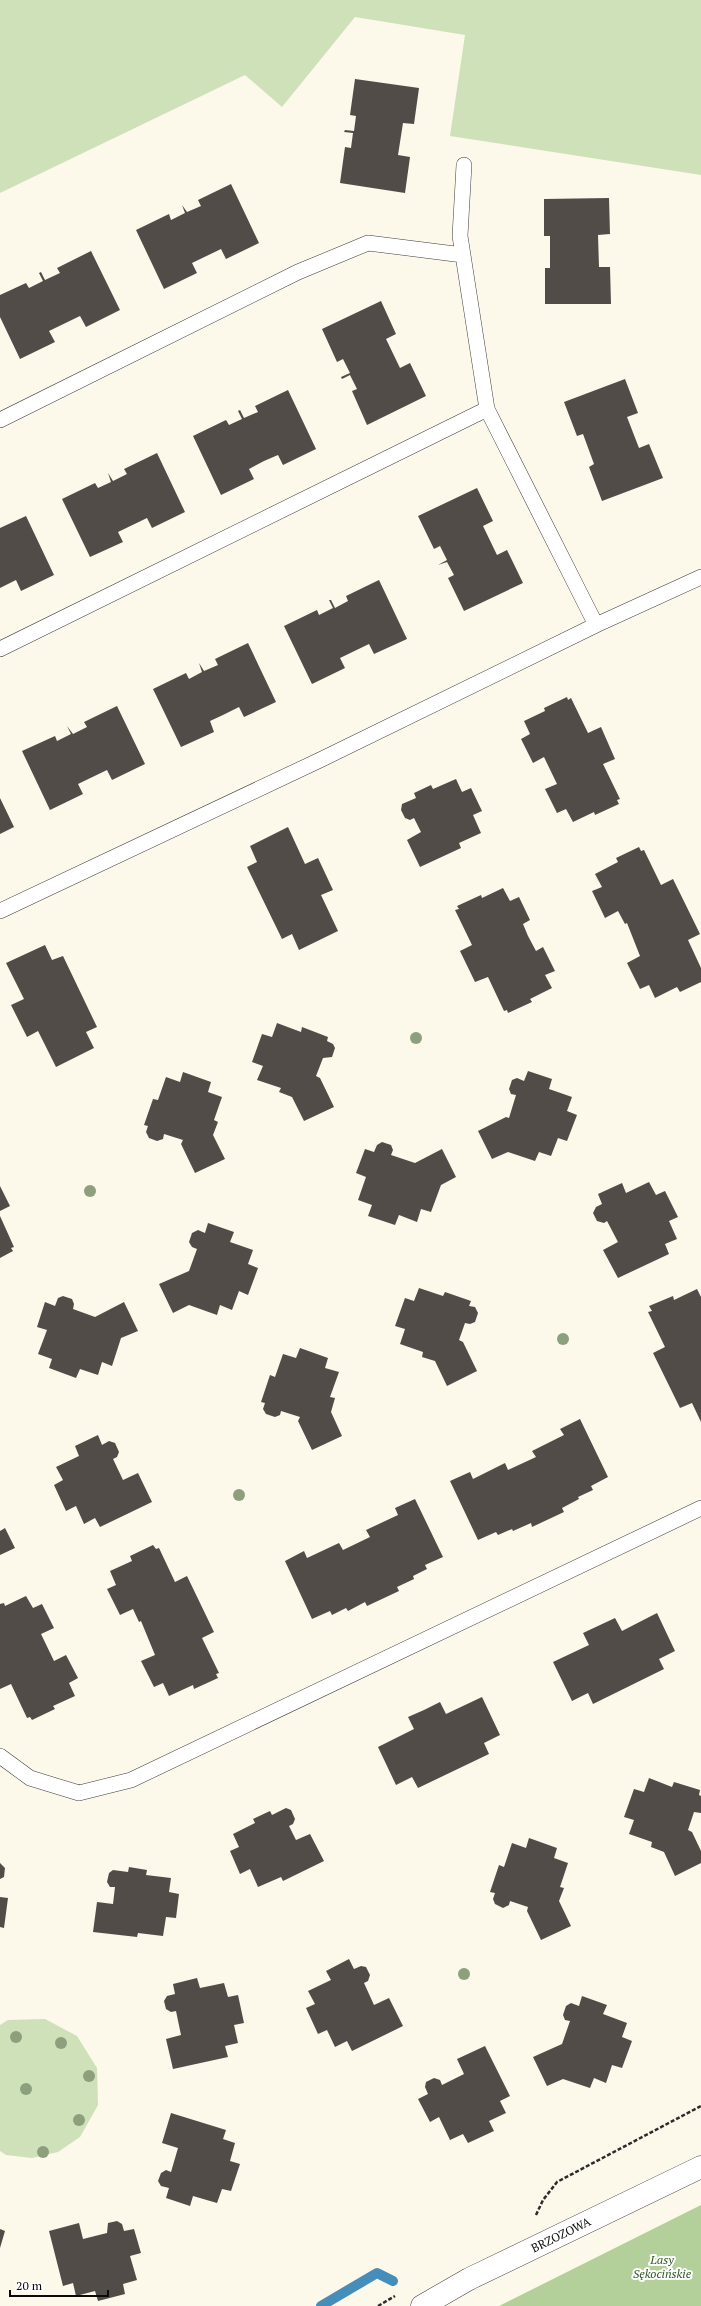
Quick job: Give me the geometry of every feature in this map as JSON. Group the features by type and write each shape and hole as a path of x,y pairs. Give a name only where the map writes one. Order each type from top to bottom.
{"street":[{"name":"BRZOZOWA","path":"422,2306 469,2279 701,2167"}],"lane":[{"path":"464,165 460,236 486,409 596,625"},
{"path":"0,420 298,272 368,243 463,254"},
{"path":"0,649 486,409"},
{"path":"0,911 320,760 596,625 701,577"},
{"path":"0,1756 30,1778 79,1793 131,1780 701,1508"}],"path":[{"path":"532,2221 543,2200 557,2182 701,2106"},
{"path":"378,2306 396,2295"}],"green space":[{"path":"0,0 701,0 701,175 450,136 465,35 355,17 282,107 245,75 0,193"},
{"path":"45,2019 77,2036 97,2068 98,2105 80,2137 58,2152 32,2158 6,2155 0,2151 0,2025 8,2020"},
{"name":"Lasy Sękocińskie","path":"701,2205 701,2306 499,2306"}],"building":[{"path":"355,79 419,88 414,124 403,123 398,155 410,157 405,193 340,183 345,147 351,148 353,133 344,132 345,130 354,131 356,116 350,115"},
{"path":"231,184 259,243 226,259 221,249 192,263 197,273 164,289 136,230 169,214 171,220 185,213 182,205 187,212 201,206 198,200"},
{"path":"609,198 610,234 598,235 599,267 610,267 611,304 545,304 545,268 550,268 550,236 544,236 544,199"},
{"path":"91,251 120,310 86,327 80,316 49,331 55,342 20,359 0,317 0,295 26,283 29,288 43,281 39,273 41,272 45,280 60,273 57,268"},
{"path":"381,301 396,334 386,339 400,368 410,363 426,396 367,425 352,391 357,389 350,375 342,379 341,377 350,373 343,359 337,362 322,329"},
{"path":"625,379 638,413 627,417 639,448 649,444 663,478 602,501 589,467 594,464 583,434 577,436 564,402"},
{"path":"288,390 316,449 283,465 278,455 264,461 249,469 254,479 221,495 193,436 226,420 229,425 242,419 238,411 240,410 244,418 258,412 255,406"},
{"path":"157,453 185,512 152,528 147,518 118,532 123,542 90,557 62,499 95,483 98,488 111,482 108,473 113,481 127,474 124,469"},
{"path":"477,488 493,521 483,526 497,555 507,550 523,583 464,611 448,578 454,575 447,562 438,565 447,560 440,546 434,549 418,516"},
{"path":"26,516 54,575 21,591 16,580 0,588 0,528"},
{"path":"379,580 407,639 374,654 369,644 340,658 345,668 312,684 284,626 317,610 319,615 333,608 329,600 331,600 335,608 348,601 346,596"},
{"path":"248,643 276,702 244,717 239,707 210,721 214,732 181,747 153,689 186,673 189,679 202,672 199,663 204,671 218,665 215,659"},
{"path":"567,697 568,700 571,698 588,733 601,727 615,759 603,764 620,799 617,800 619,804 595,815 594,812 573,822 566,809 557,813 545,789 557,784 544,757 533,763 521,739 530,734 524,721 545,711 544,708"},
{"path":"117,706 145,764 112,780 107,770 78,784 83,794 50,810 22,751 55,736 57,741 71,734 67,726 73,734 87,727 84,722"},
{"path":"456,779 462,792 471,788 482,811 473,815 481,833 459,843 461,848 420,867 407,840 421,832 414,818 410,820 405,818 401,810 402,804 416,798 414,793 431,785 433,789"},
{"path":"0,798 14,827 0,834"},
{"path":"288,827 305,864 318,858 333,890 321,895 338,931 299,950 292,934 282,939 247,867 257,862 250,846"},
{"path":"639,847 641,851 644,850 661,885 673,879 700,934 688,940 701,968 701,982 680,992 677,987 655,998 649,985 640,989 627,963 640,956 627,923 625,924 618,911 605,918 592,891 602,887 595,874 618,862 616,858"},
{"path":"503,888 510,901 519,897 530,920 523,924 528,936 536,951 543,947 555,971 545,975 552,988 530,999 532,1002 508,1013 507,1010 504,1011 488,977 475,982 460,951 472,945 455,910 459,909 457,906 481,895 482,898"},
{"path":"45,945 52,960 63,956 97,1027 86,1032 94,1048 56,1067 38,1031 27,1037 11,1005 24,999 6,963"},
{"path":"277,1023 301,1032 302,1027 328,1037 327,1041 333,1044 335,1048 332,1057 323,1058 316,1076 320,1078 334,1107 304,1121 292,1097 279,1092 281,1088 257,1080 263,1066 252,1062 262,1034 272,1037"},
{"path":"528,1071 552,1079 549,1089 572,1097 567,1111 577,1115 567,1141 558,1138 551,1156 539,1152 535,1161 508,1152 492,1159 478,1131 506,1117 509,1118 516,1095 511,1094 509,1089 512,1080 517,1078 524,1081"},
{"path":"183,1072 211,1082 208,1092 222,1097 214,1120 218,1122 213,1135 225,1159 195,1173 181,1144 183,1140 164,1134 163,1139 157,1141 149,1138 146,1132 148,1126 144,1125 153,1099 158,1100 166,1077 180,1082"},
{"path":"382,1142 391,1145 393,1150 391,1155 415,1163 442,1149 456,1177 441,1185 431,1212 421,1209 417,1222 399,1215 395,1225 368,1216 372,1205 358,1200 366,1177 356,1173 365,1149 374,1152 377,1145"},
{"path":"649,1182 656,1195 665,1191 678,1217 669,1221 677,1239 665,1244 669,1254 618,1278 603,1250 618,1242 607,1221 604,1223 597,1221 593,1213 596,1207 602,1204 598,1194 622,1183 626,1193"},
{"path":"0,1186 10,1206 0,1211"},
{"path":"0,1216 14,1247 11,1248 13,1251 0,1258"},
{"path":"208,1223 234,1232 230,1242 253,1250 248,1264 258,1268 248,1295 239,1291 232,1310 220,1305 217,1315 189,1305 173,1313 159,1284 189,1271 197,1249 192,1247 189,1242 192,1233 198,1230 205,1233"},
{"path":"419,1288 443,1296 445,1292 471,1301 469,1306 475,1307 478,1313 475,1322 470,1324 465,1323 459,1340 463,1342 477,1371 447,1386 435,1361 422,1357 423,1352 400,1344 405,1329 395,1326 405,1298 414,1301"},
{"path":"697,1289 701,1297 701,1422 692,1403 680,1408 653,1353 665,1347 648,1312 652,1311 649,1306 673,1296 674,1300"},
{"path":"63,1296 72,1299 74,1304 73,1309 95,1317 124,1302 138,1331 121,1338 112,1366 102,1362 98,1375 80,1369 76,1378 49,1368 52,1359 38,1354 47,1330 37,1327 45,1302 55,1306 58,1298"},
{"path":"300,1348 328,1358 325,1368 339,1372 330,1397 335,1398 331,1412 342,1436 312,1450 298,1421 300,1417 281,1411 280,1415 275,1417 266,1414 263,1409 265,1403 261,1402 270,1375 275,1377 283,1354 296,1358"},
{"path":"580,1419 608,1477 591,1486 593,1490 578,1497 579,1499 562,1508 564,1512 532,1527 531,1523 513,1531 512,1529 498,1535 496,1532 478,1540 450,1481 470,1472 473,1479 505,1463 508,1470 536,1457 532,1451 564,1435 560,1429"},
{"path":"98,1435 102,1445 109,1441 115,1443 119,1452 117,1457 113,1459 123,1480 138,1473 152,1502 100,1527 95,1518 84,1524 76,1506 66,1511 54,1485 63,1480 56,1467 79,1456 75,1446"},
{"path":"415,1499 443,1557 425,1565 427,1569 413,1576 414,1579 397,1587 399,1591 367,1606 365,1602 348,1611 346,1608 332,1615 330,1611 312,1619 285,1561 304,1551 307,1558 339,1543 343,1550 370,1537 366,1530 398,1515 395,1508"},
{"path":"5,1528 15,1548 0,1555 0,1531"},
{"path":"153,1545 156,1549 159,1548 175,1582 187,1576 214,1632 202,1638 219,1673 216,1674 218,1678 194,1689 193,1685 169,1696 163,1683 154,1687 141,1661 155,1655 141,1621 139,1622 133,1609 120,1615 107,1589 116,1585 110,1571 132,1561 130,1556"},
{"path":"26,1596 33,1608 42,1604 54,1628 41,1634 54,1661 66,1655 78,1678 69,1683 75,1696 53,1706 55,1709 32,1720 30,1717 27,1718 11,1684 0,1689 0,1604 4,1603 5,1606"},
{"path":"657,1613 675,1651 659,1659 664,1669 593,1704 588,1693 572,1701 553,1662 589,1645 583,1633 615,1618 622,1631"},
{"path":"482,1697 500,1735 484,1743 489,1754 418,1788 412,1777 396,1785 378,1747 414,1729 408,1717 440,1702 446,1714"},
{"path":"649,1778 672,1787 674,1782 700,1790 699,1795 701,1796 701,1813 694,1812 688,1830 692,1832 701,1851 701,1863 675,1876 664,1852 651,1847 652,1842 629,1834 634,1820 624,1817 634,1789 644,1792"},
{"path":"286,1808 291,1810 295,1819 293,1824 289,1826 296,1840 310,1834 324,1861 283,1881 281,1877 258,1887 250,1869 240,1874 230,1851 239,1847 233,1834 255,1823 253,1819 270,1811 272,1815"},
{"path":"529,1838 557,1848 554,1858 568,1863 560,1887 564,1888 559,1901 571,1926 541,1940 527,1911 528,1907 510,1901 509,1905 503,1908 495,1904 493,1899 495,1893 490,1892 499,1865 504,1867 512,1843 526,1848"},
{"path":"0,1863 5,1868 4,1877 0,1879"},
{"path":"129,1867 147,1870 146,1875 171,1878 169,1892 179,1894 176,1918 166,1917 163,1936 138,1933 137,1937 93,1932 97,1902 113,1904 115,1887 110,1887 107,1882 109,1873 113,1870 128,1872"},
{"path":"0,1897 8,1898 4,1928 0,1927"},
{"path":"349,1959 354,1969 361,1966 366,1967 370,1975 368,1981 364,1983 374,2005 389,1998 403,2026 352,2051 347,2041 335,2047 327,2030 318,2034 306,2008 315,2004 308,1991 331,1980 326,1971"},
{"path":"197,1978 200,1988 224,1983 228,1997 238,1995 244,2023 234,2025 238,2043 225,2046 228,2057 173,2069 166,2039 181,2035 176,2011 171,2012 166,2009 164,2001 167,1996 175,1994 173,1984"},
{"path":"582,1996 607,2005 603,2014 627,2023 622,2037 632,2041 622,2068 612,2065 606,2083 594,2078 590,2088 563,2079 547,2086 533,2057 562,2044 570,2021 565,2020 563,2015 566,2006 571,2003 579,2006"},
{"path":"485,2046 510,2096 500,2101 506,2113 489,2121 494,2131 468,2143 463,2134 450,2140 439,2117 430,2122 418,2099 428,2094 425,2087 426,2082 434,2078 440,2080 442,2085 464,2074 457,2059"},
{"path":"171,2113 226,2130 223,2139 235,2143 230,2161 240,2164 231,2191 222,2189 217,2203 193,2196 190,2206 166,2198 169,2188 161,2186 158,2181 161,2173 166,2170 171,2172 178,2148 162,2143"},
{"path":"117,2221 122,2224 124,2231 134,2229 141,2253 130,2256 137,2280 123,2284 125,2294 98,2301 95,2291 76,2296 73,2283 63,2286 49,2231 79,2223 83,2239 107,2233 108,2223"},
{"path":"0,2229 5,2231 0,2248"}],"waterway":[{"path":"321,2306 377,2273 393,2281"}]}
